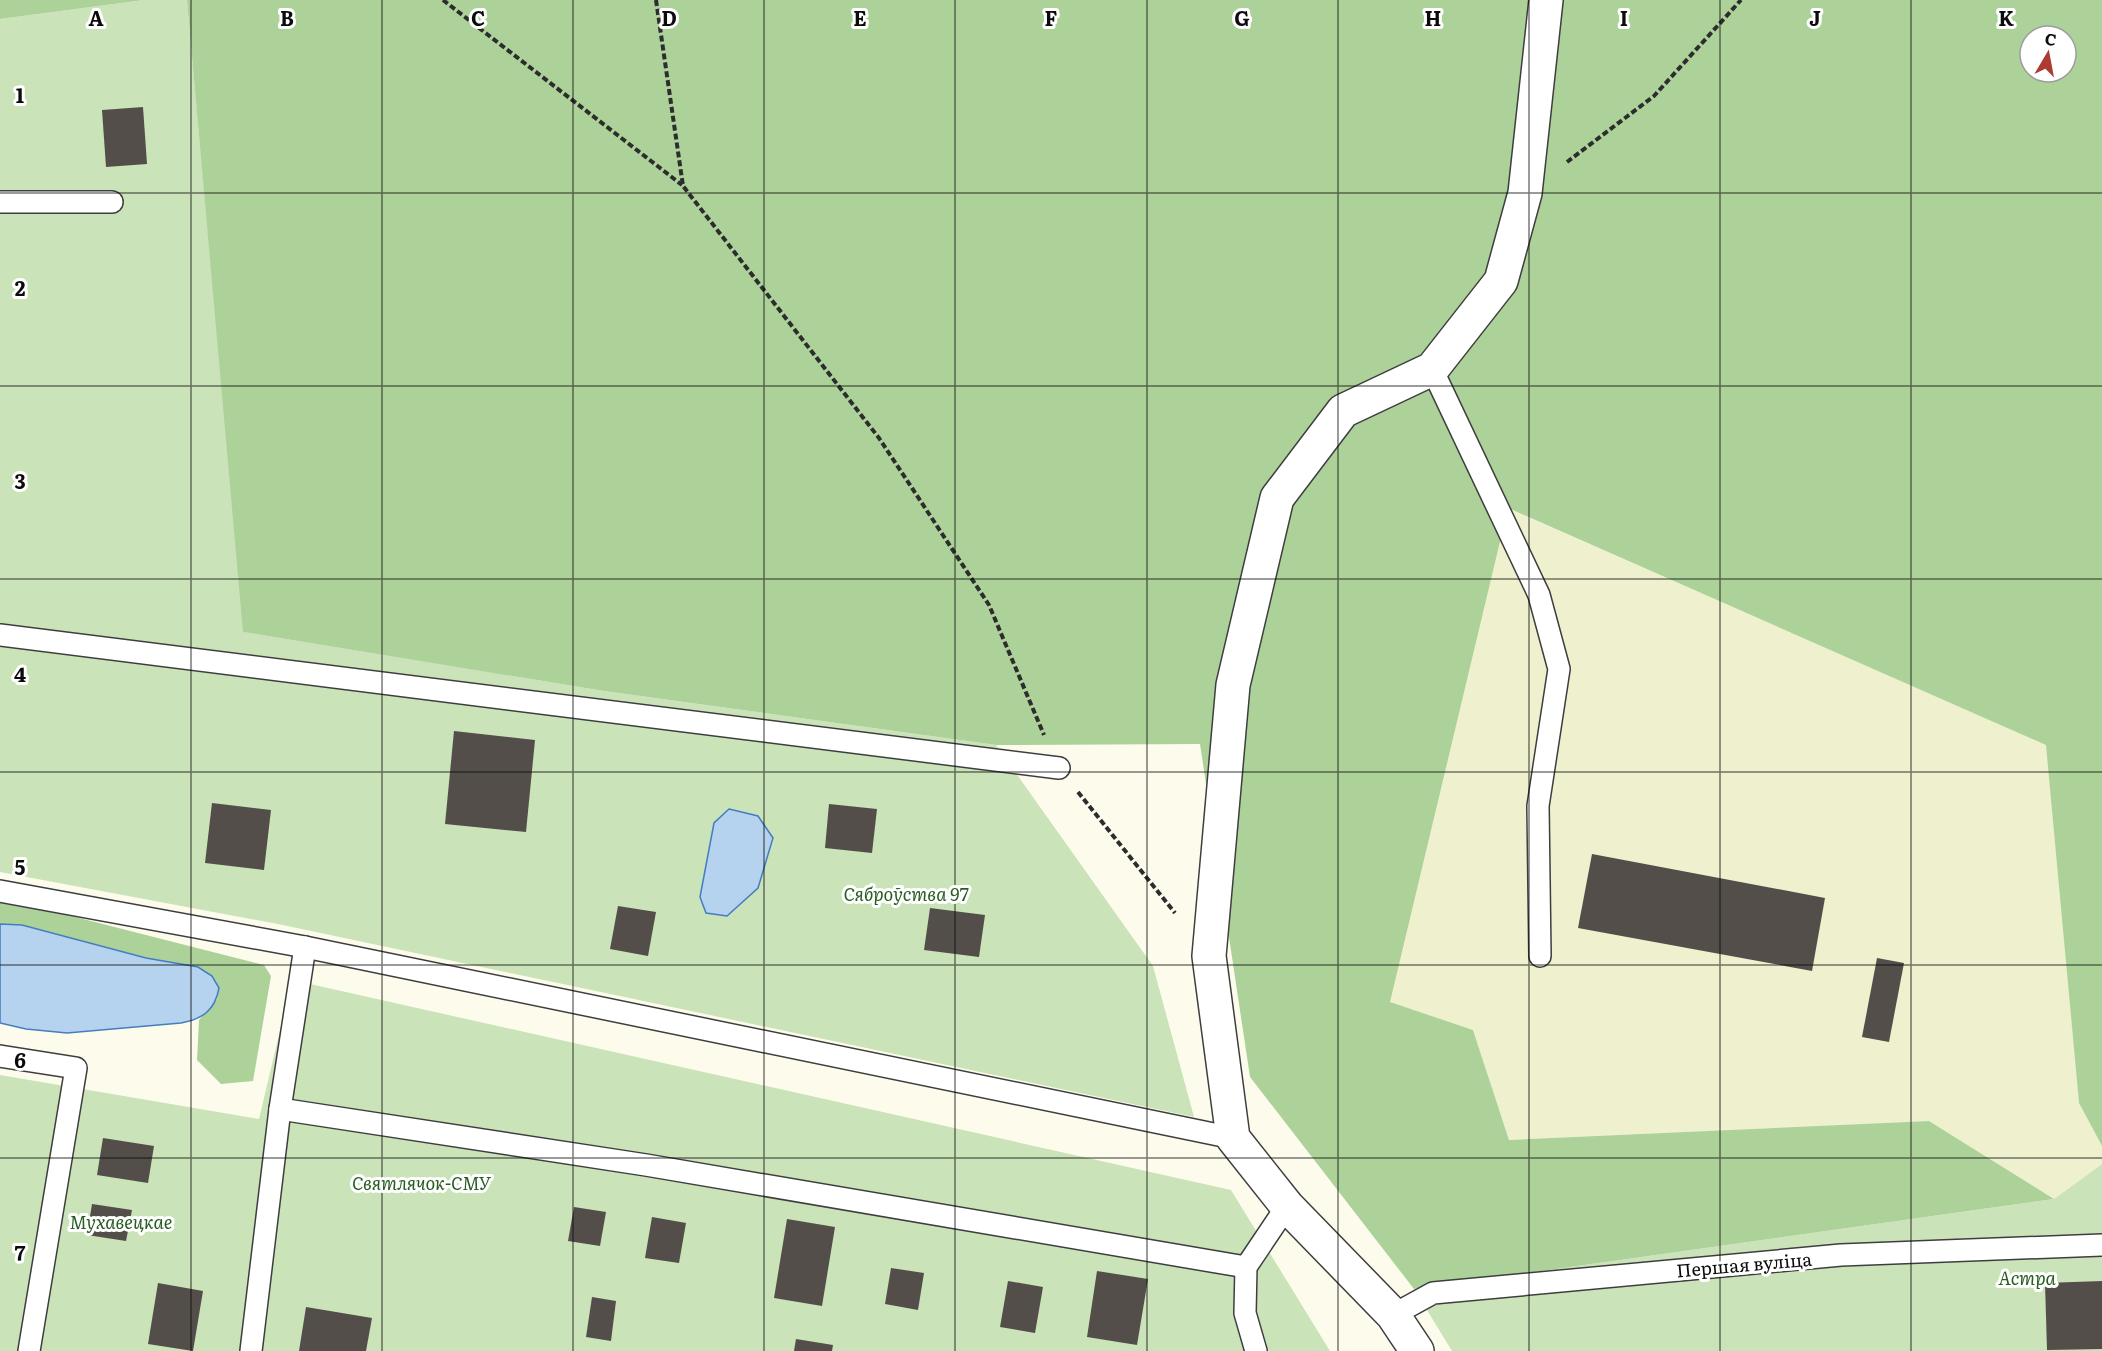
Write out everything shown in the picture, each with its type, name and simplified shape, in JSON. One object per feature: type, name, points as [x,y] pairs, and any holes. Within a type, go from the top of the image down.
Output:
[{"type":"street","points":[[1417,1351],[1393,1315],[1287,1206],[1233,1138],[1209,956],[1233,685],[1277,498],[1343,411],[1432,369],[1501,281],[1526,193],[1546,0]]},
{"type":"lane","points":[[0,202],[112,202]]},
{"type":"lane","points":[[1432,369],[1539,596],[1559,669],[1538,807],[1540,956]]},
{"type":"lane","points":[[0,635],[1059,768]]},
{"type":"lane","points":[[0,891],[305,947],[1233,1138]]},
{"type":"lane","points":[[251,1351],[280,1109],[305,947]]},
{"type":"lane","points":[[0,1056],[76,1068],[29,1351]]},
{"type":"lane","points":[[280,1109],[646,1165],[1246,1267]]},
{"type":"lane","points":[[1256,1351],[1245,1313],[1246,1267],[1287,1206]]},
{"type":"lane","name":"Першая вуліца","points":[[1393,1315],[1433,1293],[1841,1255],[2102,1245]]},
{"type":"path","points":[[443,0],[683,186],[879,438],[989,605],[1059,768],[1209,956]]},
{"type":"path","points":[[656,0],[683,186]]},
{"type":"path","points":[[1526,193],[1654,96],[1741,0]]},
{"type":"green space","points":[[0,0],[144,0],[0,19]]},
{"type":"green space","name":"Сяброўства 97","points":[[144,0],[187,0],[244,632],[604,691],[996,745],[1153,966],[1194,1117],[278,924],[0,872],[0,19]]},
{"type":"green space","points":[[187,0],[2102,0],[2102,1146],[2079,1103],[2046,745],[1508,508],[1390,1002],[1473,1030],[1509,1140],[1929,1121],[2054,1199],[1414,1289],[1250,1077],[1200,744],[996,745],[604,691],[243,632]]},
{"type":"green space","points":[[1507,508],[2047,745],[2079,1103],[2102,1146],[2102,1164],[2054,1199],[1929,1121],[1509,1140],[1473,1030],[1389,1002]]},
{"type":"green space","points":[[0,901],[32,906],[264,965],[271,976],[253,1081],[221,1084],[197,1060],[199,1020],[217,999],[219,988],[212,976],[198,967],[146,958],[22,925],[0,924]]},
{"type":"green space","name":"Святлячок-СМУ","points":[[292,980],[1231,1190],[1330,1351],[0,1351],[0,1075],[259,1119]]},
{"type":"green space","name":"Астра","points":[[2102,1164],[2102,1351],[1452,1351],[1414,1289],[2054,1199]]},
{"type":"water","points":[[729,809],[758,816],[773,838],[758,888],[727,916],[706,913],[700,897],[714,823]]},
{"type":"water","points":[[0,924],[22,925],[146,958],[198,967],[212,976],[219,988],[217,996],[211,1008],[202,1016],[181,1023],[67,1033],[26,1029],[0,1023]]},
{"type":"building","points":[[143,107],[147,164],[106,167],[102,110]]},
{"type":"building","points":[[454,731],[535,740],[526,832],[445,824]]},
{"type":"building","points":[[212,803],[271,810],[264,870],[205,863]]},
{"type":"building","points":[[829,804],[877,809],[872,853],[825,848]]},
{"type":"building","points":[[1592,854],[1825,898],[1812,971],[1578,928]]},
{"type":"building","points":[[618,906],[656,912],[648,956],[610,949]]},
{"type":"building","points":[[930,908],[985,915],[979,957],[924,950]]},
{"type":"building","points":[[1877,958],[1904,963],[1889,1042],[1862,1037]]},
{"type":"building","points":[[103,1138],[154,1146],[148,1183],[97,1175]]},
{"type":"building","points":[[92,1204],[132,1210],[126,1241],[87,1235]]},
{"type":"building","points":[[574,1207],[606,1212],[600,1246],[568,1241]]},
{"type":"building","points":[[652,1217],[686,1223],[679,1263],[645,1258]]},
{"type":"building","points":[[787,1219],[835,1227],[822,1306],[774,1298]]},
{"type":"building","points":[[891,1268],[924,1273],[918,1310],[885,1304]]},
{"type":"building","points":[[1097,1271],[1148,1279],[1137,1345],[1087,1337]]},
{"type":"building","points":[[1008,1281],[1043,1287],[1035,1333],[1000,1327]]},
{"type":"building","points":[[2102,1281],[2102,1349],[2047,1350],[2045,1283]]},
{"type":"building","points":[[158,1283],[203,1291],[193,1351],[148,1344]]},
{"type":"building","points":[[592,1297],[616,1301],[611,1341],[586,1337]]},
{"type":"building","points":[[306,1307],[372,1318],[366,1351],[299,1351]]},
{"type":"building","points":[[796,1339],[833,1345],[832,1351],[794,1351]]},
{"type":"park label","name":"Мухавецкае","points":[[121,1221]]}]
